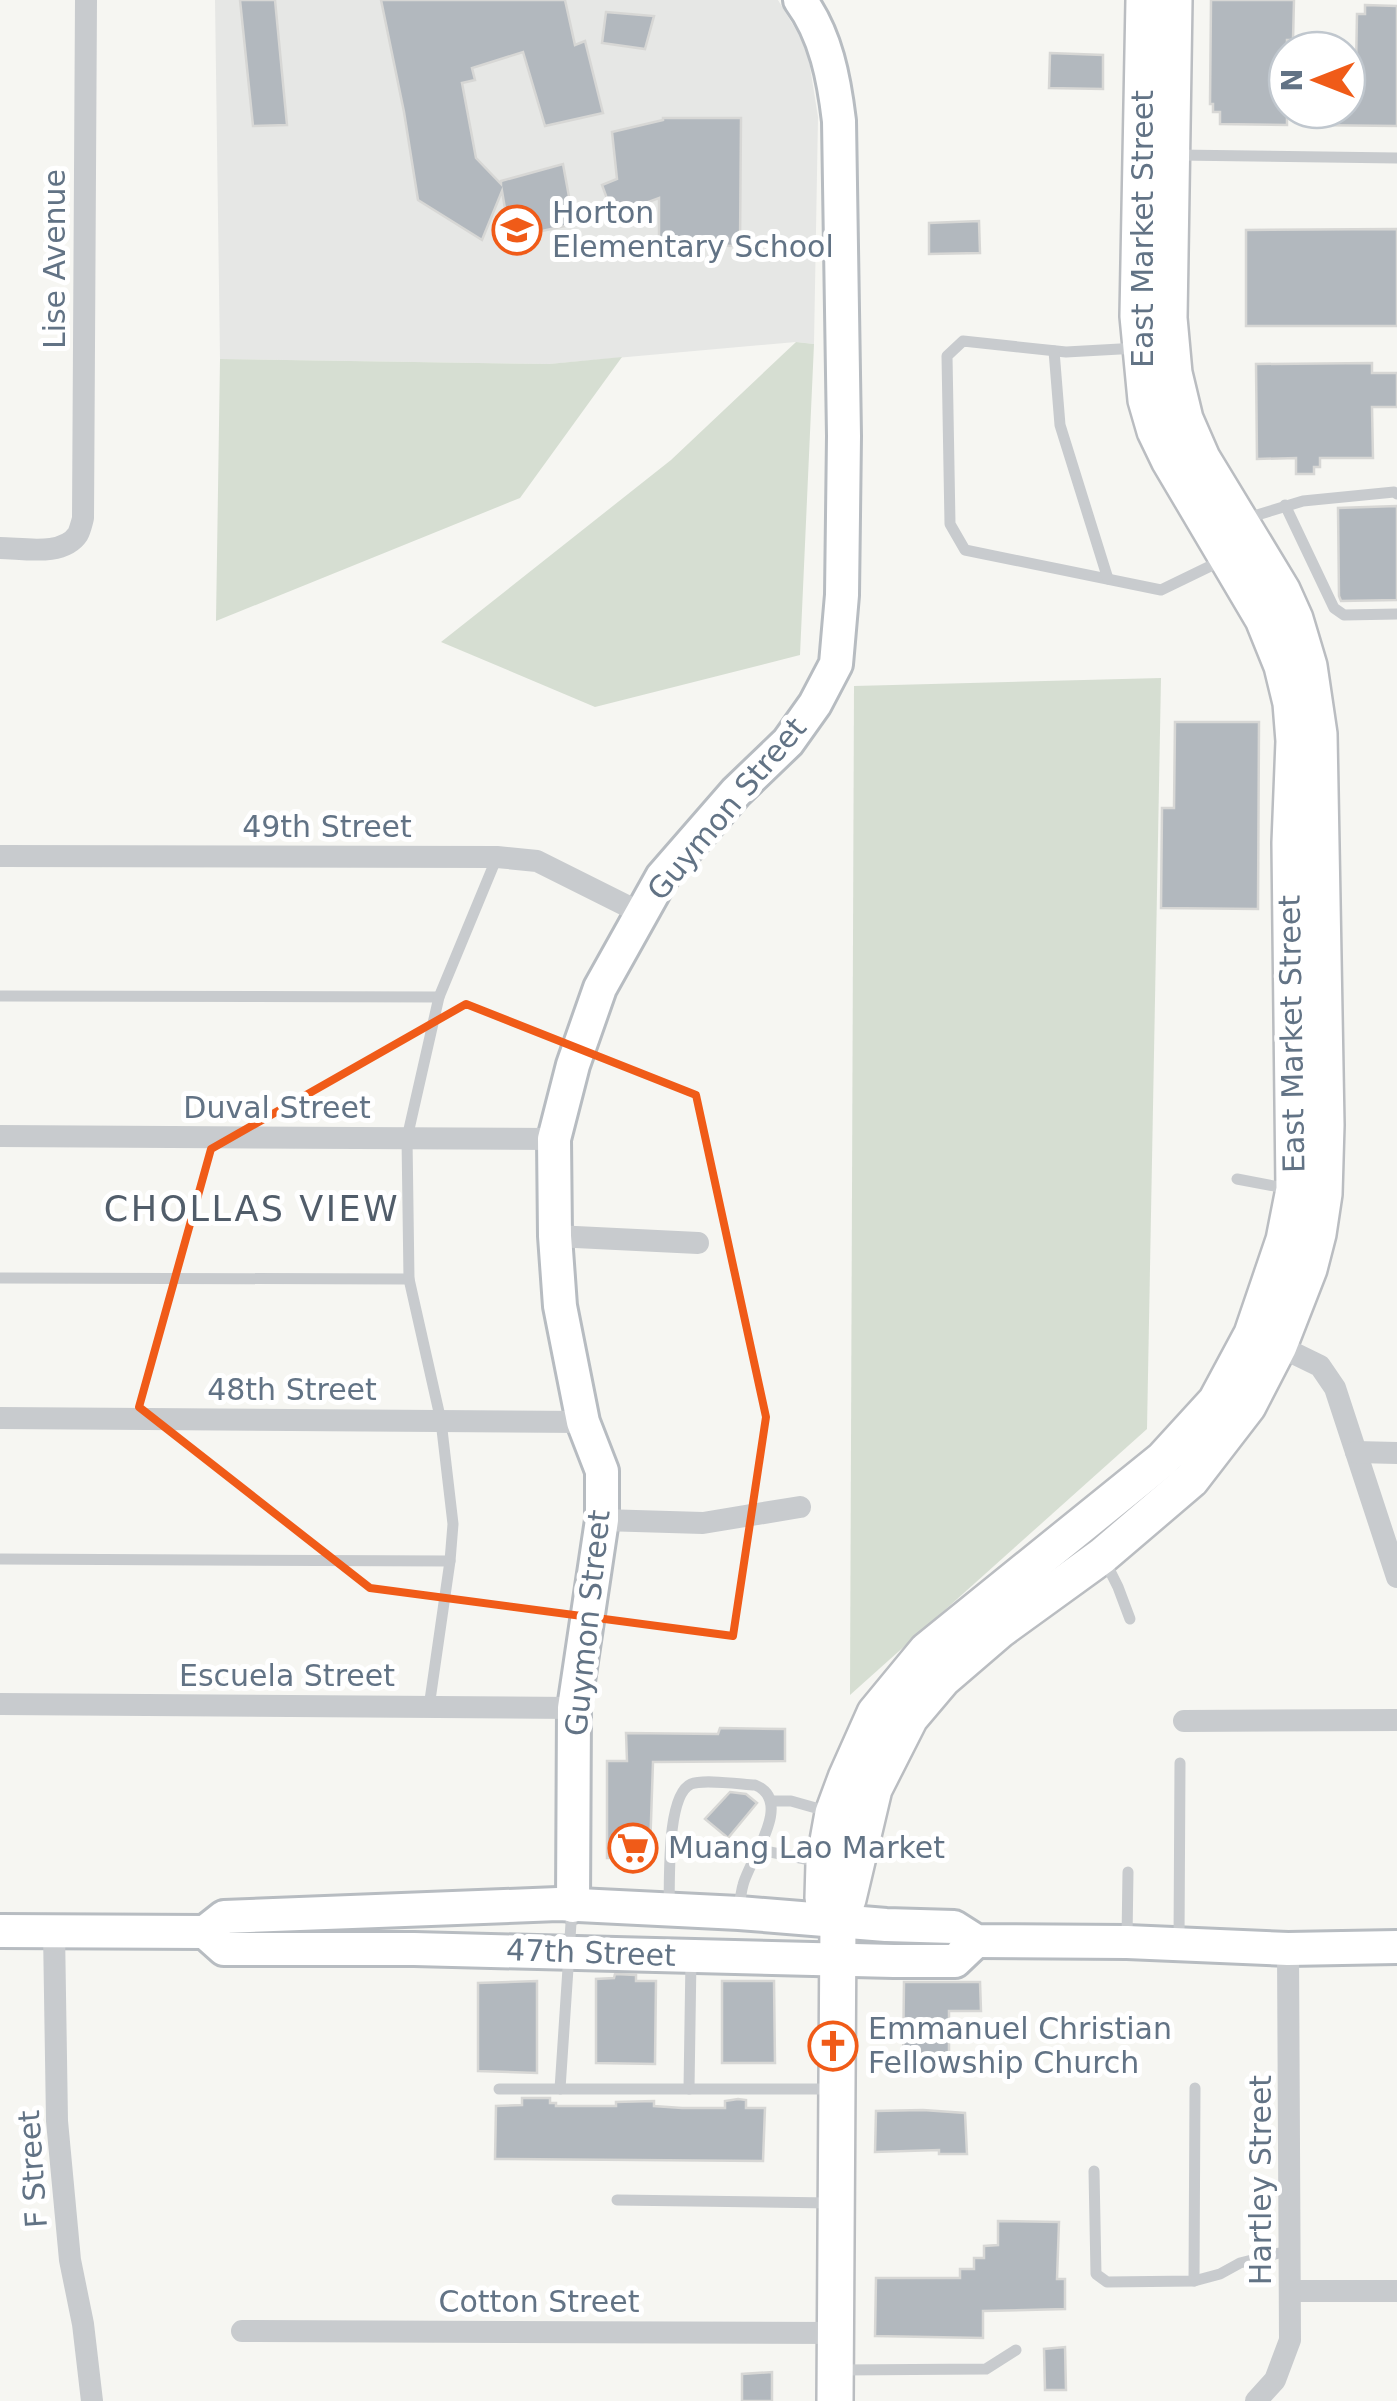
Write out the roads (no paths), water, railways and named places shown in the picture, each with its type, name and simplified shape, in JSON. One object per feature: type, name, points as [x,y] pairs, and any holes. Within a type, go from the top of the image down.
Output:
[{"type":"main road","name":"Guymon Street","points":[[572,1906],[574,1708],[602,1520],[602,1470],[583,1422],[560,1306],[554,1236],[554,1139],[572,1065],[600,988],[662,877],[736,792],[788,742],[815,704],[836,664],[842,595],[844,436],[839,121],[834,80],[821,39],[800,0]]},
{"type":"main road","name":"East Market Street","points":[[835,2385],[838,1922],[848,1900],[874,1789],[910,1718],[942,1680],[1000,1630],[1102,1556],[1191,1480],[1248,1406],[1279,1346],[1309,1270],[1324,1194],[1319,734],[1309,666],[1282,590],[1202,458],[1185,419],[1174,374],[1144,0]]},
{"type":"main road","name":"East Market Street","points":[[838,1922],[823,1898],[824,1863],[834,1813],[875,1713],[927,1650],[1163,1458],[1216,1400],[1252,1334],[1284,1240],[1294,1190],[1291,703],[1264,619],[1155,430],[1146,400],[1140,348],[1138,316],[1174,0]]},
{"type":"main road","points":[[1279,1346],[1272,1335],[1300,1238],[1294,1190]]},
{"type":"main road","name":"47th Street","points":[[0,1931],[205,1932],[224,1917],[558,1904],[954,1927],[976,1941],[1288,1949],[1397,1946]]},
{"type":"main road","name":"47th Street","points":[[205,1932],[224,1948],[838,1960],[955,1960],[976,1941]]},
{"type":"street","name":"Lise Avenue","points":[[0,548],[55,548],[68,544],[78,534],[84,518],[86,0]]},
{"type":"street","name":"49th Street","points":[[0,856],[537,860],[641,913]]},
{"type":"street","name":"Duval Street","points":[[0,1136],[554,1139]]},
{"type":"street","points":[[554,1236],[698,1243]]},
{"type":"street","points":[[1279,1346],[1320,1366],[1336,1388],[1397,1577]]},
{"type":"street","name":"48th Street","points":[[0,1418],[583,1422]]},
{"type":"street","points":[[1356,1452],[1397,1453]]},
{"type":"street","points":[[602,1520],[703,1523],[800,1507]]},
{"type":"street","name":"Escuela Street","points":[[0,1704],[574,1708]]},
{"type":"street","points":[[1184,1721],[1397,1720]]},
{"type":"street","name":"F Street","points":[[54,1931],[58,2121],[70,2260],[92,2401]]},
{"type":"street","name":"Hartley Street","points":[[1256,2401],[1275,2380],[1290,2340],[1288,1949]]},
{"type":"street","points":[[1292,2291],[1397,2291]]},
{"type":"street","name":"Cotton Street","points":[[242,2331],[836,2333]]},
{"type":"lane","points":[[1157,155],[1397,158]]},
{"type":"lane","points":[[1140,348],[1066,352],[964,341],[947,356],[950,524],[966,550],[1161,590],[1229,558]]},
{"type":"lane","points":[[1054,351],[1060,425],[1108,580]]},
{"type":"lane","points":[[1240,521],[1285,505],[1397,494]]},
{"type":"lane","points":[[1285,505],[1334,608],[1344,616],[1397,614]]},
{"type":"lane","points":[[428,1707],[453,1524],[441,1421],[409,1279],[408,1138],[439,997],[497,857]]},
{"type":"lane","points":[[0,996],[439,997]]},
{"type":"lane","points":[[1238,1178],[1294,1190]]},
{"type":"lane","points":[[0,1278],[409,1279]]},
{"type":"lane","points":[[1102,1556],[1130,1620]]},
{"type":"lane","points":[[0,1559],[450,1560]]},
{"type":"lane","points":[[1178,1945],[1180,1762]]},
{"type":"lane","points":[[668,1909],[674,1814],[682,1791],[693,1783],[754,1785],[764,1788],[771,1801],[768,1825],[743,1883],[738,1913]]},
{"type":"lane","points":[[771,1801],[791,1801],[834,1813]]},
{"type":"lane","points":[[760,1850],[824,1863]]},
{"type":"lane","points":[[1126,1942],[1128,1872]]},
{"type":"lane","points":[[560,2088],[572,1906]]},
{"type":"lane","points":[[689,2089],[691,1956]]},
{"type":"lane","points":[[499,2088],[836,2089]]},
{"type":"lane","points":[[1194,2281],[1195,2088]]},
{"type":"lane","points":[[1094,2170],[1096,2274],[1107,2282],[1194,2281],[1240,2263],[1292,2250]]},
{"type":"lane","points":[[616,2200],[836,2203]]},
{"type":"lane","points":[[835,2385],[986,2368],[1016,2350]]},
{"type":"place","name":"Horton Elementary School","points":[[517,230]]},
{"type":"place","name":"Muang Lao Market","points":[[633,1848]]},
{"type":"place","name":"Emmanuel Christian Fellowship Church","points":[[833,2046]]},
{"type":"district","name":"CHOLLAS VIEW","points":[[252,1209]]}]
